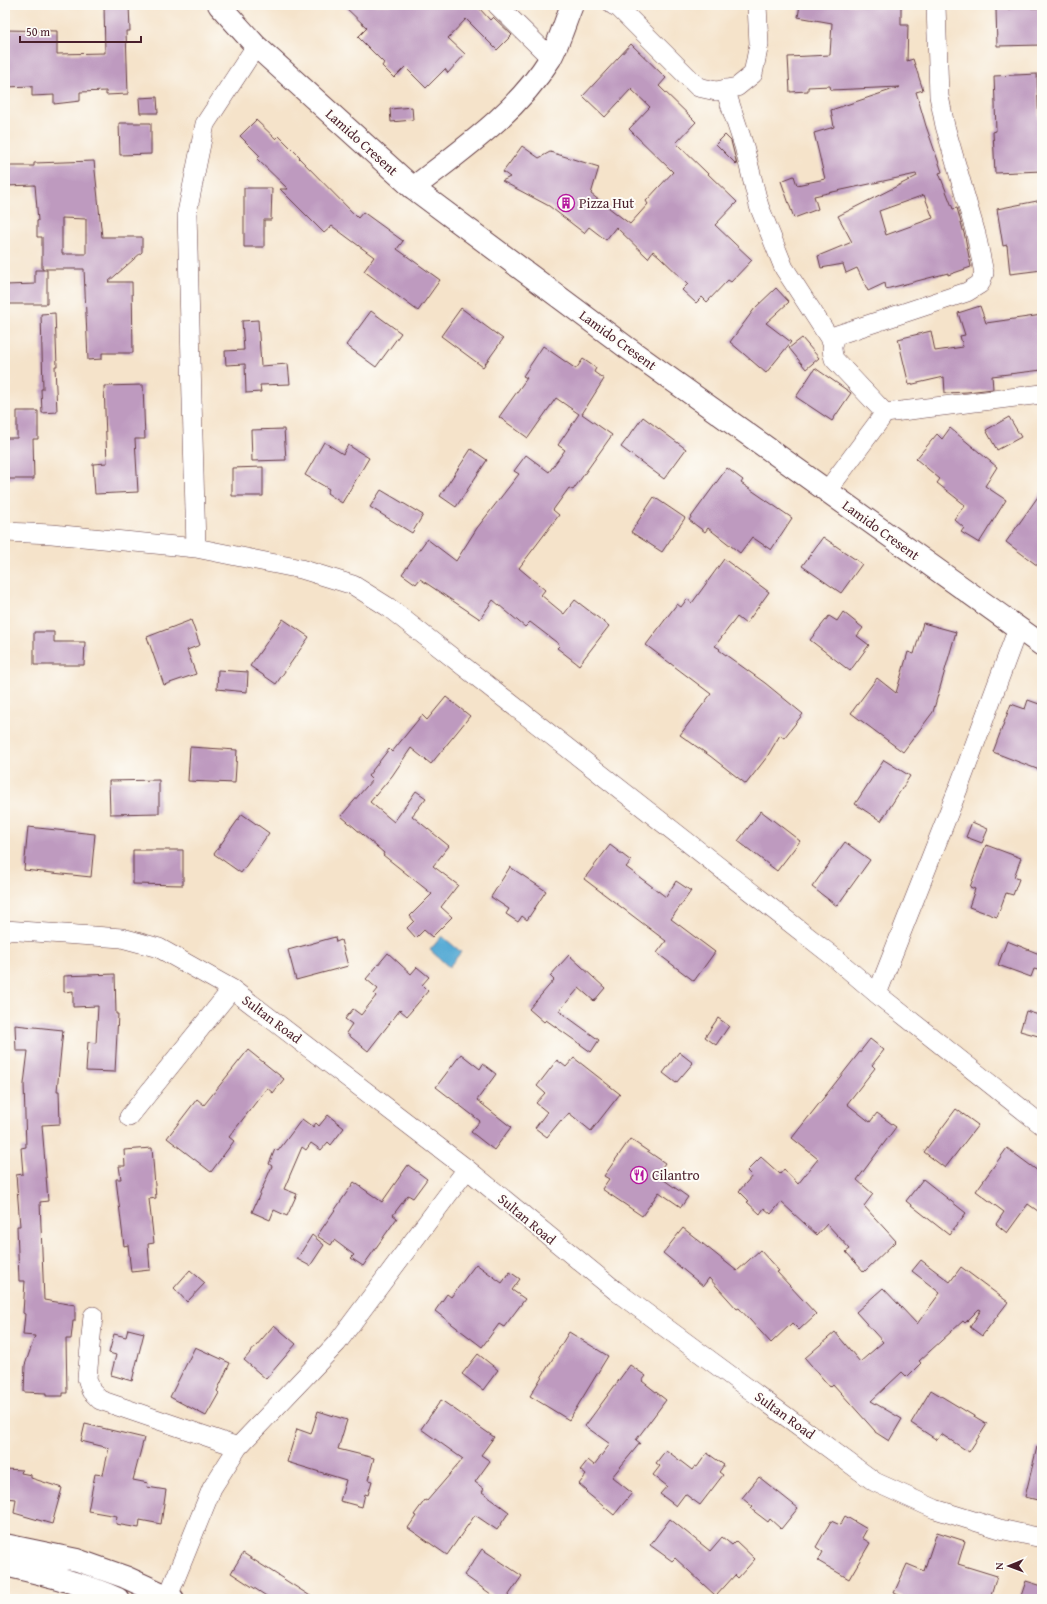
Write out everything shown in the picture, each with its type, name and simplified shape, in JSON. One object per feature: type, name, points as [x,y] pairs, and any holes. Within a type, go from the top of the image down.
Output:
[{"type":"street","name":"Lamido Cresent","points":[[219,5],[256,46],[413,188],[626,346],[1042,645]]},
{"type":"street","points":[[497,5],[551,58]]},
{"type":"street","points":[[413,188],[497,122],[526,92],[551,58],[572,5]]},
{"type":"street","points":[[613,5],[619,8],[698,87],[716,91],[737,87],[753,74],[759,44],[758,5]]},
{"type":"street","points":[[885,413],[834,359],[831,349],[832,342],[837,336],[967,292],[980,284],[984,273],[976,234],[945,126],[939,96],[936,5]]},
{"type":"street","points":[[196,548],[187,213],[205,124],[256,46]]},
{"type":"street","points":[[725,89],[744,146],[759,206],[784,268],[832,342]]},
{"type":"street","points":[[827,491],[885,413],[1042,394]]},
{"type":"street","points":[[5,532],[52,534],[196,548],[301,569],[352,585],[388,607],[829,953],[877,994],[1042,1125]]},
{"type":"street","points":[[877,994],[960,784],[1018,628]]},
{"type":"street","name":"Sultan Road","points":[[5,930],[122,938],[159,948],[232,989],[468,1169],[616,1291],[876,1482],[935,1509],[1000,1529],[1042,1538]]},
{"type":"street","points":[[129,1117],[232,989]]},
{"type":"street","points":[[5,1545],[77,1560],[125,1577],[169,1598],[212,1488],[238,1447],[337,1343],[468,1169]]},
{"type":"street","points":[[93,1316],[87,1378],[91,1391],[100,1400],[238,1447]]},
{"type":"street","points":[[5,1565],[50,1576],[103,1592],[118,1599]]},
{"type":"water","points":[[442,936],[461,952],[449,967],[430,950]]},
{"type":"building","points":[[104,5],[129,5],[130,31],[126,31],[128,94],[106,95],[106,91],[80,92],[80,101],[54,104],[54,95],[32,96],[32,86],[6,87],[5,30],[57,31],[57,54],[105,53]]},
{"type":"building","points":[[343,5],[481,5],[479,8],[490,20],[493,17],[512,35],[497,50],[466,19],[448,38],[465,54],[448,73],[445,69],[426,88],[405,67],[394,78],[382,66],[384,63],[358,37],[367,28]]},
{"type":"building","points":[[800,5],[901,5],[901,25],[908,25],[907,61],[913,59],[923,90],[916,92],[942,172],[939,173],[953,209],[957,208],[971,267],[948,275],[948,273],[886,289],[885,283],[868,291],[857,268],[846,273],[843,264],[821,268],[818,256],[852,242],[838,216],[917,176],[916,174],[814,196],[818,209],[794,218],[781,181],[794,176],[797,185],[825,179],[814,133],[834,127],[831,110],[900,87],[831,90],[830,86],[808,87],[808,91],[790,92],[788,57],[830,55],[832,23],[798,17]],"holes":[[[924,195],[933,218],[886,235],[879,211]]]},
{"type":"building","points":[[1010,5],[1031,5],[1031,8],[1042,8],[1042,45],[997,46],[996,9],[1010,9]]},
{"type":"building","points":[[631,44],[666,78],[659,86],[696,122],[676,143],[737,202],[715,225],[752,260],[731,282],[728,280],[707,302],[702,297],[696,303],[682,290],[688,284],[659,256],[653,251],[648,258],[616,227],[606,240],[589,227],[584,233],[549,206],[502,181],[510,177],[503,172],[522,146],[539,158],[550,152],[599,167],[591,194],[630,224],[648,204],[646,201],[673,172],[629,129],[650,107],[631,89],[605,117],[583,96]]},
{"type":"building","points":[[1037,74],[1039,129],[1042,129],[1042,171],[995,173],[993,132],[996,131],[994,76]]},
{"type":"building","points":[[157,97],[158,113],[140,113],[139,98]]},
{"type":"building","points":[[412,107],[413,120],[391,122],[390,109]]},
{"type":"building","points":[[256,120],[276,139],[279,136],[358,218],[363,212],[403,241],[397,249],[440,280],[418,311],[364,271],[374,257],[332,226],[324,233],[280,189],[288,189],[257,159],[260,156],[240,136]]},
{"type":"building","points":[[119,123],[151,123],[151,154],[120,155]]},
{"type":"building","points":[[725,135],[731,141],[737,165],[716,144]]},
{"type":"building","points":[[94,161],[102,237],[142,237],[142,252],[108,282],[132,282],[133,353],[102,353],[102,359],[88,360],[84,269],[42,269],[42,237],[37,237],[38,221],[35,185],[5,186],[5,166],[34,166],[34,163]],"holes":[[[62,218],[86,219],[86,254],[62,254]]]},
{"type":"building","points":[[244,188],[272,188],[271,220],[264,220],[264,247],[244,247]]},
{"type":"building","points":[[1042,200],[1042,270],[1010,274],[1007,245],[1003,246],[997,209]]},
{"type":"building","points":[[35,270],[47,270],[47,304],[6,304],[6,285],[35,284]]},
{"type":"building","points":[[776,288],[789,302],[766,323],[791,342],[766,373],[730,342],[755,308]]},
{"type":"building","points":[[980,306],[986,323],[1042,315],[1042,370],[992,376],[993,389],[967,392],[945,393],[944,377],[909,385],[898,339],[931,331],[935,351],[963,347],[960,336],[965,335],[958,313]]},
{"type":"building","points":[[461,308],[503,339],[483,367],[441,336]]},
{"type":"building","points":[[371,311],[401,333],[376,367],[346,345]]},
{"type":"building","points":[[55,313],[57,412],[42,413],[41,389],[43,389],[41,314]]},
{"type":"building","points":[[258,320],[261,366],[288,364],[290,384],[260,385],[261,392],[246,393],[245,364],[226,365],[225,351],[244,350],[242,321]]},
{"type":"building","points":[[802,338],[819,358],[806,369],[789,348]]},
{"type":"building","points":[[543,346],[576,369],[583,359],[596,368],[594,372],[604,379],[582,414],[612,435],[573,490],[569,488],[553,510],[559,515],[519,568],[545,590],[541,595],[564,614],[575,600],[609,626],[579,665],[557,648],[560,645],[530,622],[525,627],[493,600],[480,619],[420,579],[416,584],[402,574],[427,539],[456,561],[477,528],[519,474],[514,471],[526,455],[549,472],[565,450],[558,445],[579,414],[556,398],[528,438],[499,417],[527,378],[523,376]]},
{"type":"building","points":[[815,368],[851,393],[832,421],[796,397]]},
{"type":"building","points":[[143,385],[145,439],[135,439],[138,492],[95,494],[93,464],[107,463],[104,386]]},
{"type":"building","points":[[17,411],[38,411],[38,439],[33,439],[34,479],[5,479],[5,438],[17,438]]},
{"type":"building","points":[[643,417],[686,449],[664,479],[621,447]]},
{"type":"building","points":[[1009,417],[1021,437],[997,450],[986,430]]},
{"type":"building","points":[[950,428],[997,467],[985,486],[1006,500],[979,543],[961,532],[964,528],[954,519],[965,505],[937,483],[940,479],[916,459],[937,434],[942,439]]},
{"type":"building","points":[[284,429],[286,460],[252,461],[251,430]]},
{"type":"building","points":[[324,442],[343,454],[348,445],[369,458],[342,503],[327,493],[329,489],[305,475]]},
{"type":"building","points":[[471,449],[487,460],[456,507],[440,496]]},
{"type":"building","points":[[263,467],[263,496],[232,496],[232,468]]},
{"type":"building","points":[[727,468],[743,480],[741,483],[792,518],[771,550],[752,537],[740,553],[708,528],[705,532],[689,520]]},
{"type":"building","points":[[381,490],[423,515],[412,533],[370,507]]},
{"type":"building","points":[[1042,491],[1042,569],[1006,542]]},
{"type":"building","points":[[654,497],[685,518],[662,552],[631,532]]},
{"type":"building","points":[[823,537],[862,564],[841,593],[802,566]]},
{"type":"building","points":[[724,559],[769,592],[746,624],[737,617],[715,646],[765,683],[803,714],[784,738],[780,735],[767,757],[746,784],[680,735],[711,694],[646,645],[677,604],[681,607],[687,599],[692,603]]},
{"type":"building","points":[[843,612],[863,628],[857,636],[869,645],[850,671],[810,640],[829,616],[837,621]]},
{"type":"building","points":[[283,619],[309,637],[276,684],[250,666]]},
{"type":"building","points":[[191,620],[200,645],[187,650],[196,674],[164,685],[147,637]]},
{"type":"building","points":[[923,623],[956,632],[933,712],[903,752],[851,713],[877,678],[896,693],[908,652],[914,654]]},
{"type":"building","points":[[34,632],[54,632],[54,642],[85,642],[84,665],[34,665]]},
{"type":"building","points":[[218,670],[248,672],[247,692],[217,689]]},
{"type":"building","points":[[446,697],[470,716],[431,764],[411,748],[392,776],[370,802],[394,822],[416,791],[426,798],[412,816],[449,846],[433,866],[458,885],[441,907],[452,917],[432,937],[424,930],[416,938],[407,928],[414,921],[410,916],[432,894],[383,855],[384,853],[341,816],[372,780],[368,776],[389,749],[392,752],[422,715],[427,720]]},
{"type":"building","points":[[1028,700],[1042,705],[1042,771],[993,752],[1011,704],[1025,709]]},
{"type":"building","points":[[190,747],[237,750],[235,783],[188,781]]},
{"type":"building","points":[[884,760],[910,776],[881,821],[855,804]]},
{"type":"building","points":[[159,780],[159,813],[110,814],[109,781]]},
{"type":"building","points":[[761,811],[800,841],[777,871],[738,841]]},
{"type":"building","points":[[242,814],[269,833],[241,873],[214,854]]},
{"type":"building","points":[[972,822],[988,829],[982,843],[966,837]]},
{"type":"building","points":[[28,827],[95,834],[91,877],[24,870]]},
{"type":"building","points":[[845,842],[870,860],[837,906],[812,887]]},
{"type":"building","points":[[610,845],[631,861],[626,867],[666,897],[676,881],[691,891],[671,919],[715,952],[694,981],[657,953],[666,941],[584,879]]},
{"type":"building","points":[[986,845],[1021,858],[1014,877],[1019,879],[1013,895],[1006,893],[997,917],[969,907],[975,889],[970,887]]},
{"type":"building","points":[[133,850],[183,850],[183,885],[133,884]]},
{"type":"building","points":[[510,867],[546,891],[527,920],[522,916],[518,922],[506,914],[509,909],[491,897]]},
{"type":"building","points":[[335,937],[336,942],[341,940],[348,966],[296,980],[288,950]]},
{"type":"building","points":[[1007,941],[1042,955],[1042,971],[1034,969],[1031,977],[998,965]]},
{"type":"building","points":[[388,953],[411,974],[417,967],[429,977],[422,985],[428,991],[407,1016],[400,1010],[368,1051],[346,1033],[352,1024],[345,1019],[353,1009],[361,1015],[376,996],[374,994],[378,989],[366,979]]},
{"type":"building","points":[[569,955],[605,988],[594,1001],[579,988],[559,1011],[599,1040],[591,1052],[546,1020],[544,1022],[529,1009],[554,980],[550,976]]},
{"type":"building","points":[[115,974],[116,1014],[118,1014],[115,1072],[86,1071],[88,1042],[96,1043],[98,1006],[73,1007],[73,991],[64,992],[64,976]]},
{"type":"building","points":[[1026,1011],[1042,1016],[1042,1037],[1020,1031]]},
{"type":"building","points":[[718,1018],[729,1026],[716,1045],[705,1037]]},
{"type":"building","points":[[15,1025],[63,1030],[57,1091],[59,1091],[60,1124],[42,1125],[48,1201],[40,1202],[44,1300],[75,1305],[75,1321],[73,1321],[71,1339],[66,1339],[67,1393],[63,1393],[63,1396],[46,1396],[46,1393],[24,1392],[25,1365],[35,1336],[23,1335],[25,1314],[23,1313],[25,1281],[19,1281],[17,1226],[20,1226],[16,1175],[23,1174],[21,1148],[26,1147],[24,1084],[28,1051],[16,1051]]},
{"type":"building","points":[[870,1039],[884,1050],[872,1065],[875,1068],[847,1104],[870,1122],[877,1113],[896,1127],[857,1180],[873,1194],[864,1206],[896,1241],[864,1272],[846,1252],[850,1249],[827,1224],[817,1235],[781,1202],[771,1214],[764,1208],[760,1214],[747,1202],[749,1201],[739,1191],[752,1176],[747,1171],[761,1157],[780,1174],[784,1169],[798,1184],[818,1159],[792,1138]]},
{"type":"building","points":[[248,1050],[284,1079],[273,1093],[267,1088],[229,1137],[234,1141],[211,1172],[167,1138],[197,1099],[204,1105]]},
{"type":"building","points":[[679,1052],[693,1063],[676,1083],[663,1073]]},
{"type":"building","points":[[461,1054],[480,1069],[483,1064],[496,1074],[477,1100],[511,1127],[494,1150],[471,1132],[480,1121],[436,1087]]},
{"type":"building","points":[[574,1058],[620,1094],[591,1131],[569,1113],[547,1137],[535,1128],[547,1112],[536,1103],[545,1093],[537,1086],[557,1060],[566,1067]]},
{"type":"building","points":[[956,1109],[978,1125],[945,1168],[924,1152]]},
{"type":"building","points":[[328,1115],[344,1128],[331,1145],[328,1142],[321,1150],[311,1143],[306,1150],[302,1147],[284,1189],[297,1194],[287,1216],[274,1210],[270,1220],[252,1212],[272,1166],[269,1164],[275,1149],[278,1151],[302,1119],[313,1127],[316,1123],[319,1126]]},
{"type":"building","points":[[630,1139],[665,1163],[657,1175],[688,1197],[681,1207],[659,1192],[642,1216],[602,1189],[609,1179],[604,1176]]},
{"type":"building","points":[[152,1148],[156,1198],[149,1199],[154,1243],[148,1244],[150,1270],[131,1272],[128,1245],[124,1246],[116,1179],[121,1179],[119,1166],[125,1166],[124,1150]]},
{"type":"building","points":[[1007,1148],[1042,1174],[1042,1214],[1028,1204],[1007,1233],[996,1224],[1004,1212],[976,1191]]},
{"type":"building","points":[[408,1165],[427,1179],[413,1198],[408,1195],[393,1215],[397,1218],[363,1266],[351,1258],[354,1255],[334,1240],[331,1245],[317,1236],[354,1182],[382,1202]]},
{"type":"building","points":[[923,1179],[966,1213],[949,1235],[906,1201]]},
{"type":"building","points":[[683,1228],[737,1271],[760,1250],[779,1271],[777,1272],[816,1314],[799,1330],[792,1323],[771,1343],[709,1278],[703,1286],[663,1253]]},
{"type":"building","points":[[312,1235],[324,1245],[310,1266],[297,1259]]},
{"type":"building","points":[[921,1260],[950,1282],[961,1267],[1008,1302],[982,1336],[970,1327],[981,1310],[979,1309],[965,1323],[963,1321],[919,1361],[921,1363],[907,1377],[902,1372],[871,1401],[902,1419],[889,1441],[875,1432],[833,1384],[830,1387],[805,1358],[835,1332],[860,1362],[883,1342],[856,1312],[883,1288],[917,1324],[940,1293],[912,1271]]},
{"type":"building","points":[[476,1264],[502,1283],[510,1272],[520,1279],[512,1290],[525,1299],[504,1327],[499,1324],[482,1347],[435,1311],[447,1294],[451,1297]]},
{"type":"building","points":[[190,1270],[205,1283],[187,1302],[174,1288]]},
{"type":"building","points":[[274,1325],[296,1344],[266,1379],[244,1360]]},
{"type":"building","points":[[128,1329],[144,1333],[132,1381],[111,1375],[116,1355],[109,1353],[114,1334],[126,1337]]},
{"type":"building","points":[[569,1332],[608,1356],[569,1420],[530,1396]]},
{"type":"building","points":[[195,1347],[230,1363],[217,1391],[219,1393],[206,1416],[170,1397]]},
{"type":"building","points":[[478,1354],[498,1370],[483,1390],[462,1374]]},
{"type":"building","points":[[630,1365],[646,1376],[642,1381],[666,1400],[636,1440],[640,1443],[612,1477],[632,1493],[614,1515],[586,1492],[587,1491],[579,1484],[586,1475],[580,1470],[588,1460],[594,1465],[610,1444],[585,1426]]},
{"type":"building","points":[[931,1390],[987,1424],[969,1452],[941,1434],[937,1440],[911,1423]]},
{"type":"building","points":[[441,1400],[494,1437],[481,1455],[490,1461],[475,1482],[484,1489],[482,1492],[509,1512],[497,1530],[475,1515],[447,1555],[408,1528],[416,1516],[414,1515],[425,1500],[427,1501],[463,1459],[421,1429]]},
{"type":"building","points":[[318,1411],[347,1420],[338,1449],[374,1458],[368,1480],[372,1481],[368,1495],[365,1494],[362,1507],[340,1501],[346,1480],[287,1462],[297,1429],[311,1434]]},
{"type":"building","points":[[85,1424],[144,1438],[133,1480],[148,1483],[147,1487],[166,1490],[161,1524],[140,1520],[139,1528],[116,1524],[117,1516],[88,1511],[95,1474],[103,1475],[109,1448],[81,1441]]},
{"type":"building","points":[[1037,1447],[1042,1448],[1042,1501],[1025,1497]]},
{"type":"building","points":[[666,1450],[692,1470],[695,1466],[697,1467],[707,1453],[724,1465],[719,1472],[723,1475],[700,1505],[685,1494],[676,1506],[660,1494],[667,1486],[653,1475],[660,1466],[656,1463]]},
{"type":"building","points":[[5,1469],[22,1470],[21,1473],[31,1475],[31,1478],[62,1488],[52,1524],[14,1513],[16,1499],[5,1498]]},
{"type":"building","points":[[759,1477],[798,1508],[781,1529],[770,1519],[768,1522],[751,1509],[753,1507],[742,1498]]},
{"type":"building","points":[[845,1516],[867,1529],[862,1538],[870,1543],[849,1579],[818,1561],[823,1552],[816,1547],[831,1521],[840,1525]]},
{"type":"building","points":[[670,1519],[710,1551],[722,1537],[732,1545],[736,1541],[755,1559],[738,1578],[735,1575],[716,1596],[675,1558],[672,1561],[650,1545]]},
{"type":"building","points":[[937,1532],[965,1541],[958,1564],[997,1576],[990,1599],[908,1599],[894,1593],[907,1564],[924,1571]]},
{"type":"building","points":[[482,1549],[522,1576],[506,1599],[498,1599],[464,1575]]},
{"type":"building","points":[[243,1553],[315,1599],[271,1599],[231,1573]]},
{"type":"building","points":[[1026,1581],[1042,1586],[1042,1599],[1020,1599]]},
{"type":"place","name":"Pizza Hut","points":[[566,203]]},
{"type":"place","name":"Cilantro","points":[[639,1175]]}]
